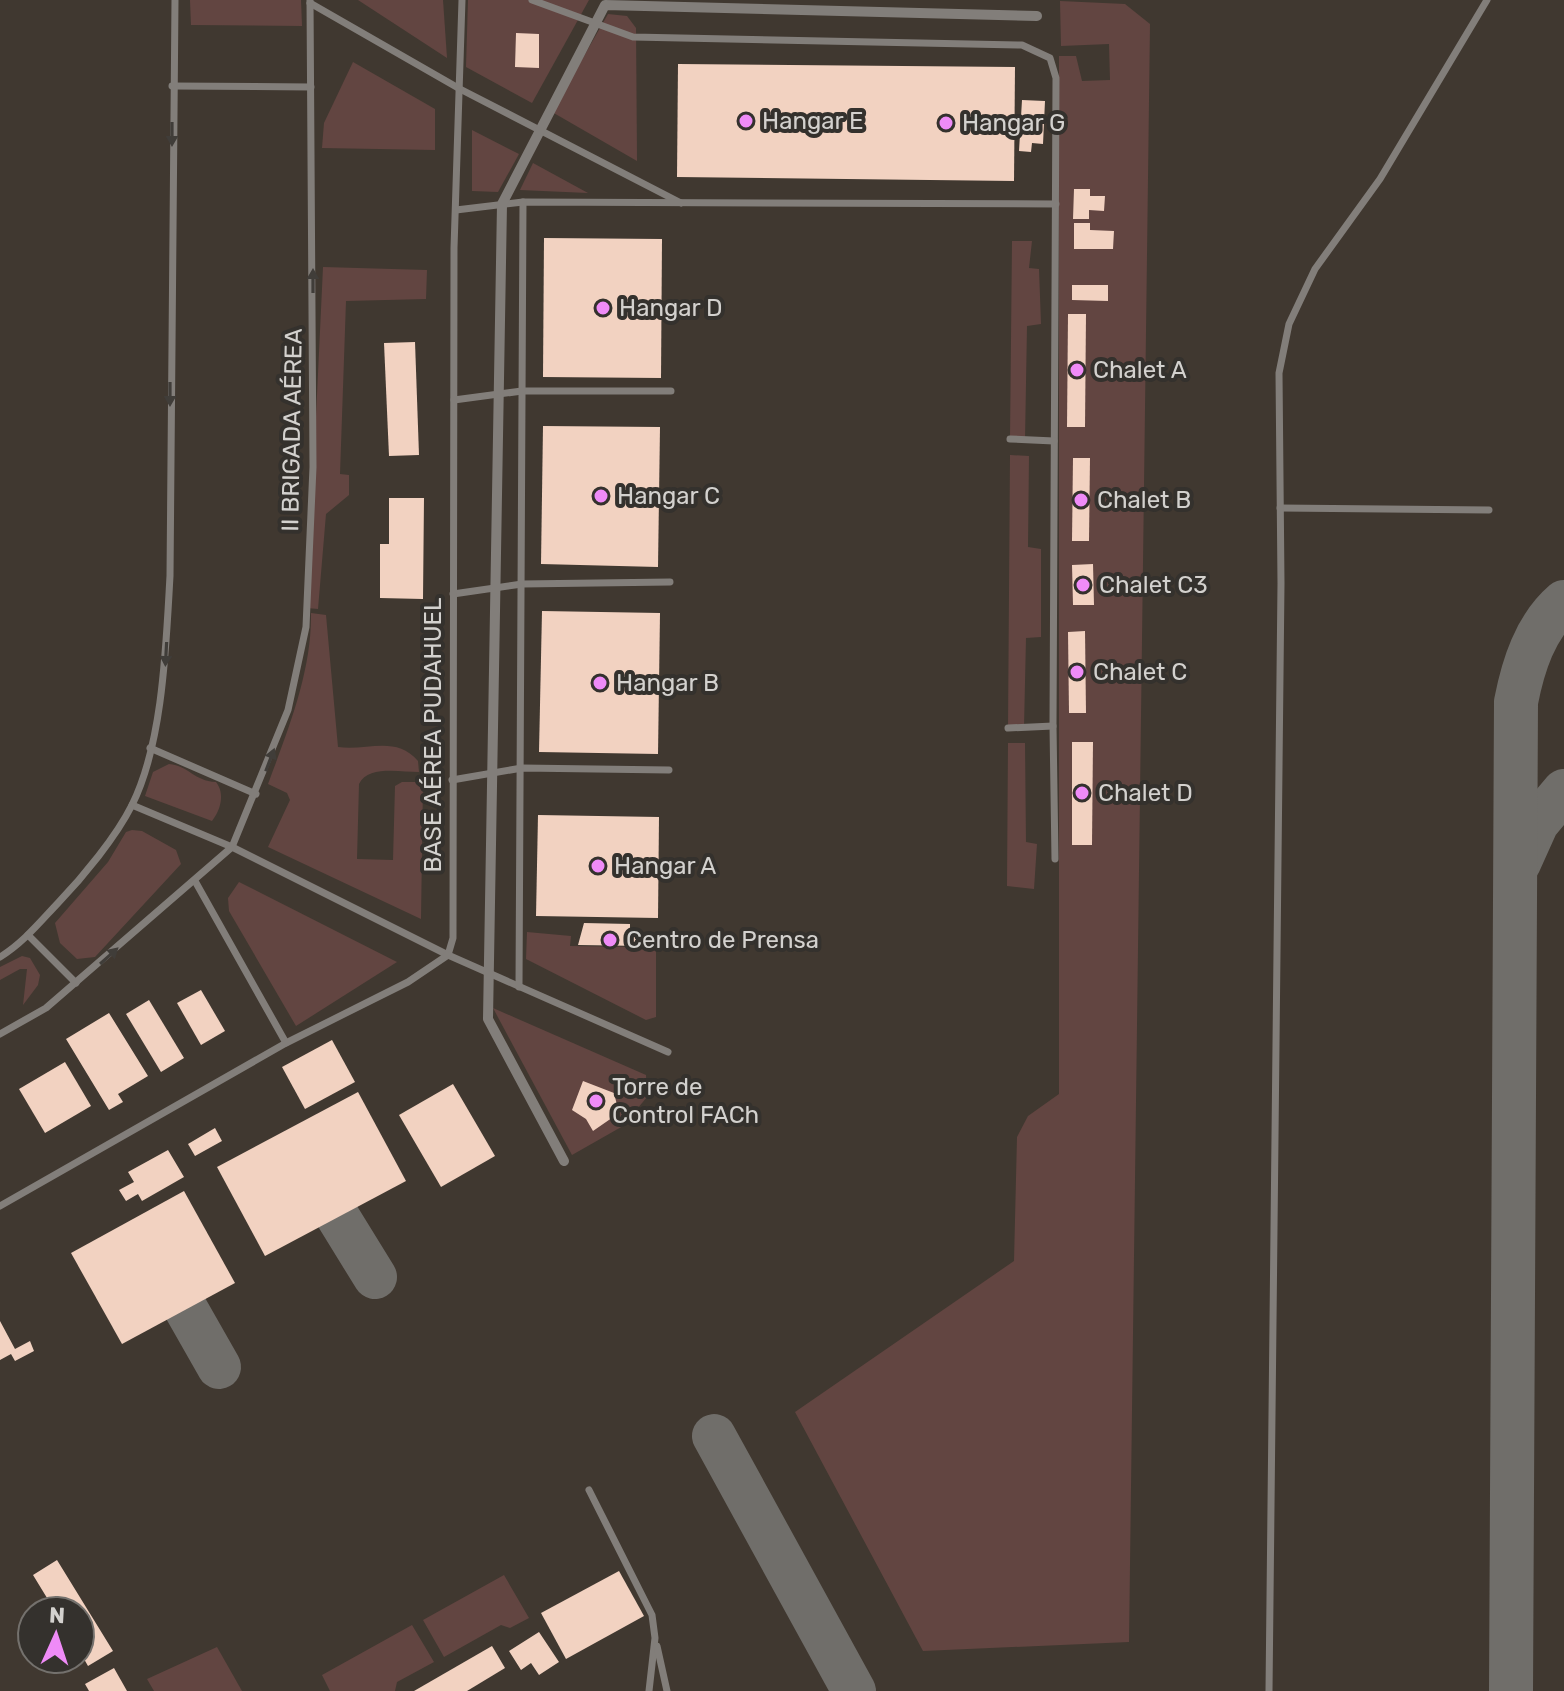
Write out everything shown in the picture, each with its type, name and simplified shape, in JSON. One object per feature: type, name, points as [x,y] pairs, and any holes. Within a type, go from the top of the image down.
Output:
[{"type":"street","points":[[564,1161],[488,1019],[502,204],[605,5],[1037,16]]},
{"type":"lane","points":[[0,957],[28,935],[76,884],[132,805],[150,748],[165,671],[170,576],[175,0]]},
{"type":"lane","name":"BASE AÉREA PUDAHUEL","points":[[448,955],[453,938],[454,400],[462,0]]},
{"type":"lane","points":[[532,0],[633,37],[1022,45],[1050,58],[1056,78],[1055,859]]},
{"type":"lane","points":[[1269,1691],[1279,373],[1289,324],[1315,269],[1380,179],[1487,0]]},
{"type":"lane","points":[[310,2],[460,89],[686,205]]},
{"type":"lane","name":"II BRIGADA AÉREA","points":[[0,1034],[46,1008],[232,847],[288,710],[306,627],[313,467],[310,2]]},
{"type":"lane","points":[[172,86],[311,87]]},
{"type":"lane","points":[[456,210],[523,202],[1056,204]]},
{"type":"lane","points":[[519,987],[523,202]]},
{"type":"lane","points":[[454,400],[522,391],[671,391]]},
{"type":"lane","points":[[1010,439],[1054,441]]},
{"type":"lane","points":[[1280,508],[1489,510]]},
{"type":"lane","points":[[453,594],[522,584],[670,582]]},
{"type":"lane","points":[[1008,728],[1053,726]]},
{"type":"lane","points":[[150,748],[256,794]]},
{"type":"lane","points":[[452,780],[522,768],[669,770]]},
{"type":"lane","points":[[132,805],[232,847],[448,955],[668,1052]]},
{"type":"lane","points":[[195,881],[286,1043]]},
{"type":"lane","points":[[28,935],[76,983]]},
{"type":"lane","points":[[0,1206],[286,1043],[408,982],[448,955]]},
{"type":"lane","points":[[589,1490],[652,1615],[667,1691]]},
{"type":"lane","points":[[649,1691],[655,1638]]},
{"type":"shaded area","points":[[0,0],[1564,0],[1564,1691],[0,1691]]},
{"type":"shaded area","points":[[190,0],[301,0],[302,26],[191,25]]},
{"type":"shaded area","points":[[358,0],[443,0],[447,58]]},
{"type":"shaded area","points":[[468,0],[589,0],[532,103],[466,67]]},
{"type":"shaded area","points":[[1060,1],[1125,4],[1150,24],[1129,1642],[923,1651],[795,1412],[1014,1261],[1017,1137],[1028,1116],[1059,1094],[1059,56],[1076,56],[1082,81],[1110,80],[1109,44],[1061,46]]},
{"type":"shaded area","points":[[608,14],[627,16],[636,28],[637,161],[552,112]]},
{"type":"shaded area","points":[[353,62],[435,109],[435,150],[322,148],[324,123]]},
{"type":"shaded area","points":[[472,130],[519,154],[498,192],[472,191]]},
{"type":"shaded area","points":[[533,163],[588,193],[520,190]]},
{"type":"shaded area","points":[[1012,241],[1032,241],[1029,268],[1039,269],[1041,324],[1027,326],[1025,440],[1010,439]]},
{"type":"shaded area","points":[[323,267],[427,270],[426,299],[346,301],[340,474],[349,475],[349,495],[326,514],[318,609],[307,608]]},
{"type":"shaded area","points":[[1010,455],[1029,456],[1028,547],[1041,549],[1041,637],[1026,638],[1024,727],[1008,728]]},
{"type":"shaded area","points":[[311,613],[326,615],[338,747],[391,746],[409,753],[418,761],[419,772],[377,772],[363,778],[359,784],[357,859],[393,860],[395,786],[402,782],[423,782],[421,919],[268,847],[290,800],[287,793],[268,784],[303,678]]},
{"type":"shaded area","points":[[1008,743],[1025,743],[1026,842],[1037,844],[1034,889],[1007,886]]},
{"type":"shaded area","points":[[169,764],[216,782],[221,802],[212,821],[145,796],[153,772]]},
{"type":"shaded area","points":[[142,831],[176,850],[181,864],[95,957],[77,959],[60,943],[55,923],[108,862],[126,832]]},
{"type":"shaded area","points":[[239,882],[397,962],[296,1026],[229,911],[228,898]]},
{"type":"shaded area","points":[[527,932],[571,936],[570,946],[643,947],[644,936],[656,936],[656,1017],[646,1020],[526,959]]},
{"type":"shaded area","points":[[22,956],[30,958],[40,975],[38,985],[23,1005],[27,969],[20,969],[0,980],[0,967]]},
{"type":"shaded area","points":[[493,1008],[646,1075],[647,1097],[623,1126],[572,1155]]},
{"type":"shaded area","points":[[504,1575],[529,1618],[510,1628],[501,1625],[444,1657],[423,1620]]},
{"type":"shaded area","points":[[412,1625],[434,1662],[397,1682],[395,1691],[330,1691],[322,1675]]},
{"type":"shaded area","points":[[217,1647],[242,1691],[154,1691],[147,1679]]},
{"type":"building","points":[[516,33],[539,34],[539,68],[515,67]]},
{"type":"building","points":[[678,64],[1015,67],[1014,181],[677,177]]},
{"type":"building","points":[[1022,100],[1045,101],[1043,144],[1032,143],[1031,152],[1019,151]]},
{"type":"building","points":[[1074,189],[1090,189],[1090,196],[1105,196],[1104,211],[1089,210],[1089,219],[1073,219]]},
{"type":"building","points":[[1074,223],[1090,223],[1090,230],[1114,231],[1113,249],[1074,249]]},
{"type":"building","name":"Hangar D","points":[[544,238],[662,239],[661,378],[543,377]]},
{"type":"building","points":[[1072,285],[1108,285],[1108,301],[1072,300]]},
{"type":"building","name":"Chalet A","points":[[1068,314],[1086,314],[1085,427],[1067,427]]},
{"type":"building","points":[[415,342],[419,455],[389,456],[384,343]]},
{"type":"building","name":"Hangar C","points":[[543,426],[660,427],[658,567],[541,564]]},
{"type":"building","name":"Chalet B","points":[[1073,458],[1090,458],[1089,541],[1072,541]]},
{"type":"building","points":[[389,498],[424,498],[423,599],[380,598],[380,544],[389,544]]},
{"type":"building","name":"Chalet C3","points":[[1093,564],[1094,605],[1073,605],[1072,565]]},
{"type":"building","name":"Hangar B","points":[[542,611],[660,613],[658,754],[539,752]]},
{"type":"building","name":"Chalet C","points":[[1085,631],[1086,713],[1069,713],[1068,632]]},
{"type":"building","name":"Chalet D","points":[[1072,742],[1093,742],[1092,845],[1072,845]]},
{"type":"building","name":"Hangar A","points":[[538,815],[659,817],[658,918],[536,916]]},
{"type":"building","name":"Centro de Prensa","points":[[584,923],[630,924],[630,931],[642,931],[642,946],[578,945]]},
{"type":"building","points":[[201,990],[225,1031],[201,1045],[177,1003]]},
{"type":"building","points":[[149,1000],[184,1058],[161,1072],[126,1014]]},
{"type":"building","points":[[109,1013],[148,1076],[118,1094],[123,1102],[109,1110],[66,1039]]},
{"type":"building","points":[[332,1040],[355,1082],[305,1109],[282,1067]]},
{"type":"building","points":[[65,1062],[91,1106],[45,1133],[19,1089]]},
{"type":"building","name":"Torre de Control FACh","points":[[583,1081],[614,1093],[619,1113],[593,1131],[586,1119],[572,1110]]},
{"type":"building","points":[[453,1084],[495,1156],[441,1187],[399,1115]]},
{"type":"building","points":[[358,1092],[406,1181],[265,1256],[217,1167]]},
{"type":"building","points":[[215,1128],[222,1141],[195,1156],[188,1144]]},
{"type":"building","points":[[168,1150],[184,1177],[142,1201],[138,1194],[126,1201],[119,1190],[134,1182],[128,1172]]},
{"type":"building","points":[[184,1191],[235,1283],[122,1344],[71,1253]]},
{"type":"building","points":[[0,1321],[15,1349],[30,1341],[34,1351],[15,1361],[11,1354],[0,1360]]},
{"type":"building","points":[[57,1560],[79,1595],[45,1595],[33,1575]]},
{"type":"building","points":[[619,1571],[644,1616],[566,1659],[541,1613]]},
{"type":"building","points":[[96,1623],[113,1651],[96,1661]]},
{"type":"building","points":[[539,1632],[559,1662],[539,1675],[531,1663],[521,1670],[509,1651]]},
{"type":"building","points":[[492,1646],[505,1668],[467,1691],[414,1691]]},
{"type":"building","points":[[114,1668],[127,1691],[89,1691],[85,1684]]},
{"type":"taxiway","points":[[1511,1691],[1516,702],[1522,675],[1538,635],[1564,602]]},
{"type":"taxiway","points":[[1519,863],[1537,823],[1564,791]]},
{"type":"taxiway","points":[[338,1217],[375,1277]]},
{"type":"taxiway","points":[[186,1309],[219,1367]]},
{"type":"taxiway","points":[[714,1436],[854,1691]]},
{"type":"place","name":"Hangar E","points":[[746,121]]},
{"type":"place","name":"Hangar G","points":[[946,123]]},
{"type":"place","name":"Hangar D","points":[[603,308]]},
{"type":"place","name":"Chalet A","points":[[1077,370]]},
{"type":"place","name":"Hangar C","points":[[601,496]]},
{"type":"place","name":"Chalet B","points":[[1081,500]]},
{"type":"place","name":"Chalet C3","points":[[1083,585]]},
{"type":"place","name":"Chalet C","points":[[1077,672]]},
{"type":"place","name":"Hangar B","points":[[600,683]]},
{"type":"place","name":"Chalet D","points":[[1082,793]]},
{"type":"place","name":"Hangar A","points":[[598,866]]},
{"type":"place","name":"Centro de Prensa","points":[[610,940]]},
{"type":"place","name":"Torre de Control FACh","points":[[596,1101]]}]
